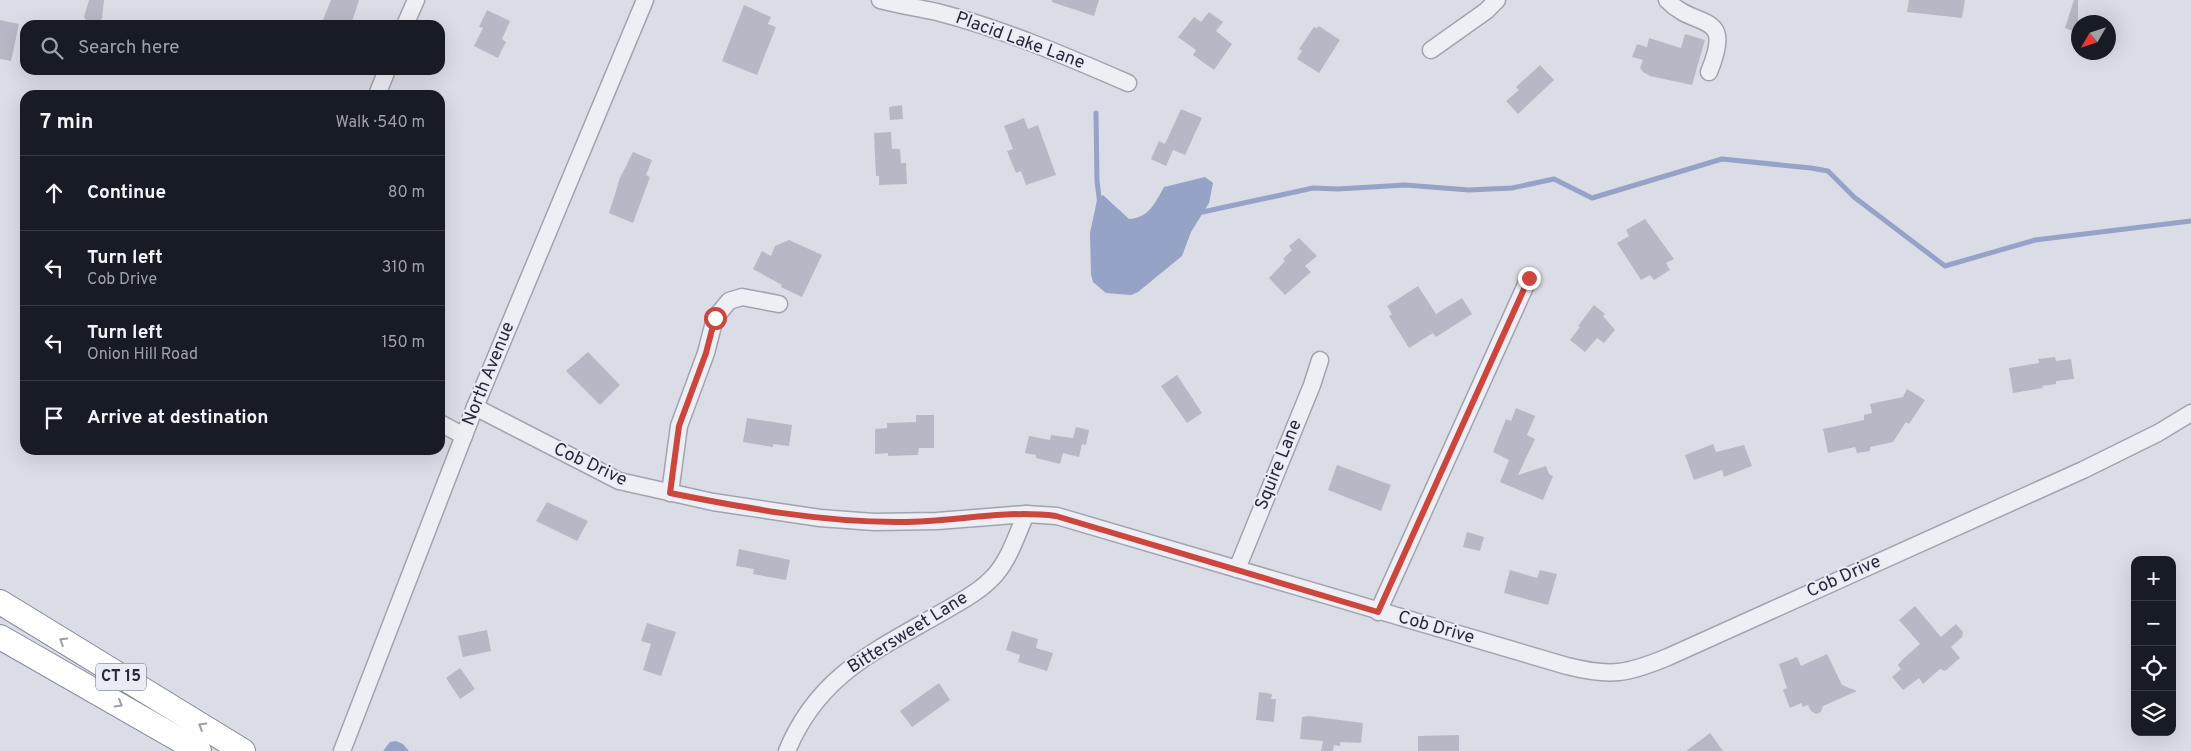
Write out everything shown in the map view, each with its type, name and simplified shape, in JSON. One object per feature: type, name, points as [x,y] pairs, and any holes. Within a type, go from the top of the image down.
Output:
[{"type":"highway","name":"CT 15","points":[[0,602],[243,751]]},
{"type":"highway","name":"CT 15","points":[[0,637],[199,751]]},
{"type":"street","points":[[407,20],[416,0]]},
{"type":"street","name":"North Avenue","points":[[342,751],[475,408],[645,0]]},
{"type":"street","name":"Placid Lake Lane","points":[[880,0],[937,12],[986,27],[1063,54],[1128,84]]},
{"type":"street","points":[[1431,50],[1486,11],[1497,0]]},
{"type":"street","points":[[1668,0],[1675,8],[1708,22],[1717,32],[1718,44],[1709,72]]},
{"type":"street","points":[[379,90],[385,75]]},
{"type":"street","points":[[1378,612],[1529,278]]},
{"type":"street","points":[[670,493],[679,426],[706,353],[715,318],[729,301],[742,297],[779,304]]},
{"type":"street","name":"Squire Lane","points":[[1237,569],[1312,385],[1320,360]]},
{"type":"street","name":"Cob Drive","points":[[475,408],[610,477],[628,484],[782,513],[874,522],[936,521],[1026,514],[1042,514],[1074,520],[1378,612],[1584,670],[1613,674],[1629,671],[1668,657],[2022,498],[2158,433],[2191,413]]},
{"type":"street","points":[[445,426],[464,436]]},
{"type":"street","name":"Bittersweet Lane","points":[[787,751],[824,690],[840,674],[865,656],[972,593],[995,575],[1008,554],[1026,514]]},
{"type":"water","points":[[1205,177],[1213,183],[1209,203],[1191,232],[1182,256],[1138,292],[1131,295],[1106,293],[1093,282],[1091,274],[1090,233],[1097,200],[1103,195],[1129,219],[1136,218],[1151,209],[1164,187]]},
{"type":"water","points":[[396,741],[403,744],[409,751],[383,751],[390,742]]},
{"type":"building","points":[[89,0],[104,0],[102,19],[86,20],[84,17]]},
{"type":"building","points":[[331,0],[359,0],[353,20],[323,20]]},
{"type":"building","points":[[1052,0],[1099,0],[1094,16],[1052,2]]},
{"type":"building","points":[[1909,0],[1965,0],[1962,18],[1907,12]]},
{"type":"building","points":[[2074,0],[2078,0],[2078,15],[2071,15],[2071,30],[2065,28]]},
{"type":"building","points":[[744,5],[771,17],[768,24],[776,27],[757,75],[722,61]]},
{"type":"building","points":[[487,10],[510,21],[502,39],[506,42],[498,58],[474,46],[483,28],[479,27]]},
{"type":"building","points":[[1209,12],[1223,22],[1216,31],[1232,44],[1214,70],[1193,55],[1196,50],[1178,37],[1194,17],[1201,22]]},
{"type":"building","points":[[0,20],[19,24],[11,61],[0,59]]},
{"type":"building","points":[[1319,26],[1340,40],[1319,73],[1297,59],[1302,51],[1299,49],[1314,27],[1317,28]]},
{"type":"building","points":[[1685,34],[1705,40],[1692,85],[1650,76],[1640,68],[1643,60],[1632,57],[1637,44],[1647,47],[1649,38],[1681,48]]},
{"type":"building","points":[[1540,65],[1554,80],[1518,114],[1506,101],[1519,90],[1516,87]]},
{"type":"building","points":[[902,105],[903,119],[890,120],[889,107]]},
{"type":"building","points":[[1181,109],[1202,118],[1185,155],[1173,150],[1166,166],[1151,159],[1159,141],[1165,144]]},
{"type":"building","points":[[1024,118],[1028,129],[1038,125],[1056,175],[1026,185],[1021,171],[1016,173],[1007,151],[1013,149],[1004,126]]},
{"type":"building","points":[[891,132],[892,149],[900,149],[901,163],[906,163],[907,184],[879,185],[879,176],[876,176],[874,133]]},
{"type":"building","points":[[633,152],[652,160],[646,175],[650,177],[633,223],[609,213],[620,178]]},
{"type":"building","points":[[1645,219],[1674,259],[1666,263],[1670,270],[1654,280],[1650,275],[1641,280],[1617,243],[1629,236],[1626,230]]},
{"type":"building","points":[[1299,238],[1317,256],[1305,266],[1311,272],[1285,295],[1269,278],[1285,261],[1283,259],[1292,250],[1289,246]]},
{"type":"building","points":[[789,240],[822,255],[802,297],[781,287],[782,285],[753,269],[762,251],[771,256],[775,246]]},
{"type":"building","points":[[1418,286],[1436,314],[1462,298],[1472,314],[1436,337],[1433,333],[1409,348],[1389,316],[1392,314],[1387,306]]},
{"type":"building","points":[[1594,305],[1605,314],[1603,316],[1615,330],[1604,343],[1597,338],[1585,352],[1570,340]]},
{"type":"building","points":[[588,352],[620,385],[600,405],[566,371]]},
{"type":"building","points":[[2055,357],[2056,361],[2071,359],[2074,379],[2056,381],[2056,384],[2042,386],[2043,388],[2013,393],[2009,368],[2039,363],[2038,359]]},
{"type":"building","points":[[1177,375],[1202,413],[1187,423],[1161,386]]},
{"type":"building","points":[[1907,389],[1925,400],[1909,424],[1906,422],[1893,442],[1870,447],[1870,451],[1857,453],[1855,447],[1828,453],[1823,429],[1864,420],[1864,415],[1872,413],[1870,404],[1903,397]]},
{"type":"building","points":[[1516,408],[1535,416],[1527,435],[1535,439],[1518,475],[1546,466],[1549,474],[1553,476],[1543,500],[1500,482],[1509,460],[1493,452],[1506,419],[1511,421]]},
{"type":"building","points":[[916,415],[934,415],[934,448],[919,448],[918,455],[888,456],[888,453],[875,454],[875,429],[887,428],[887,423],[916,422]]},
{"type":"building","points":[[747,418],[792,425],[789,446],[773,444],[773,447],[743,442]]},
{"type":"building","points":[[1076,427],[1089,430],[1086,445],[1082,444],[1079,457],[1063,453],[1060,464],[1025,453],[1029,436],[1050,440],[1051,435],[1073,438]]},
{"type":"building","points":[[1713,444],[1716,452],[1744,445],[1752,466],[1724,477],[1722,470],[1694,480],[1685,455]]},
{"type":"building","points":[[1337,465],[1391,485],[1381,511],[1328,490]]},
{"type":"building","points":[[547,502],[588,521],[577,541],[536,521]]},
{"type":"building","points":[[1467,532],[1484,537],[1480,551],[1463,547]]},
{"type":"building","points":[[739,549],[790,560],[786,580],[753,574],[754,569],[736,566]]},
{"type":"building","points":[[1510,570],[1537,578],[1540,570],[1557,574],[1548,605],[1504,593]]},
{"type":"building","points":[[1915,606],[1941,637],[1956,624],[1963,632],[1962,637],[1951,647],[1960,658],[1945,671],[1940,669],[1923,684],[1919,678],[1903,690],[1892,677],[1901,669],[1898,665],[1902,660],[1920,644],[1899,620]]},
{"type":"building","points":[[647,623],[676,632],[661,676],[643,670],[651,644],[641,641]]},
{"type":"building","points":[[487,630],[491,651],[463,657],[458,636]]},
{"type":"building","points":[[1012,631],[1038,639],[1036,648],[1053,653],[1047,671],[1018,662],[1020,655],[1006,650]]},
{"type":"building","points":[[1827,654],[1842,685],[1857,691],[1823,706],[1821,712],[1816,714],[1811,711],[1808,705],[1803,707],[1801,703],[1790,708],[1783,690],[1787,688],[1779,664],[1797,657],[1801,666]]},
{"type":"building","points":[[460,668],[475,689],[460,699],[446,678]]},
{"type":"building","points":[[939,683],[950,700],[912,727],[900,711]]},
{"type":"building","points":[[1259,692],[1272,694],[1271,699],[1276,699],[1274,722],[1256,720]]},
{"type":"building","points":[[1309,716],[1363,723],[1361,743],[1340,742],[1340,746],[1334,745],[1333,751],[1321,751],[1323,741],[1300,739],[1302,717]]},
{"type":"building","points":[[1710,733],[1723,751],[1686,751]]},
{"type":"building","points":[[1459,735],[1459,751],[1418,751],[1418,736]]},
{"type":"waterway","points":[[1096,113],[1097,181],[1100,205]]},
{"type":"waterway","points":[[1198,213],[1313,188],[1338,189],[1405,185],[1469,190],[1512,188],[1554,179],[1592,198],[1722,159],[1828,171],[1854,197],[1945,266],[2035,240],[2191,221]]},
{"type":"route","points":[[715,318],[706,353],[679,426],[670,493],[753,509],[820,518],[874,522],[936,521],[1026,514],[1056,516],[1097,526],[1378,612],[1529,278]]}]
